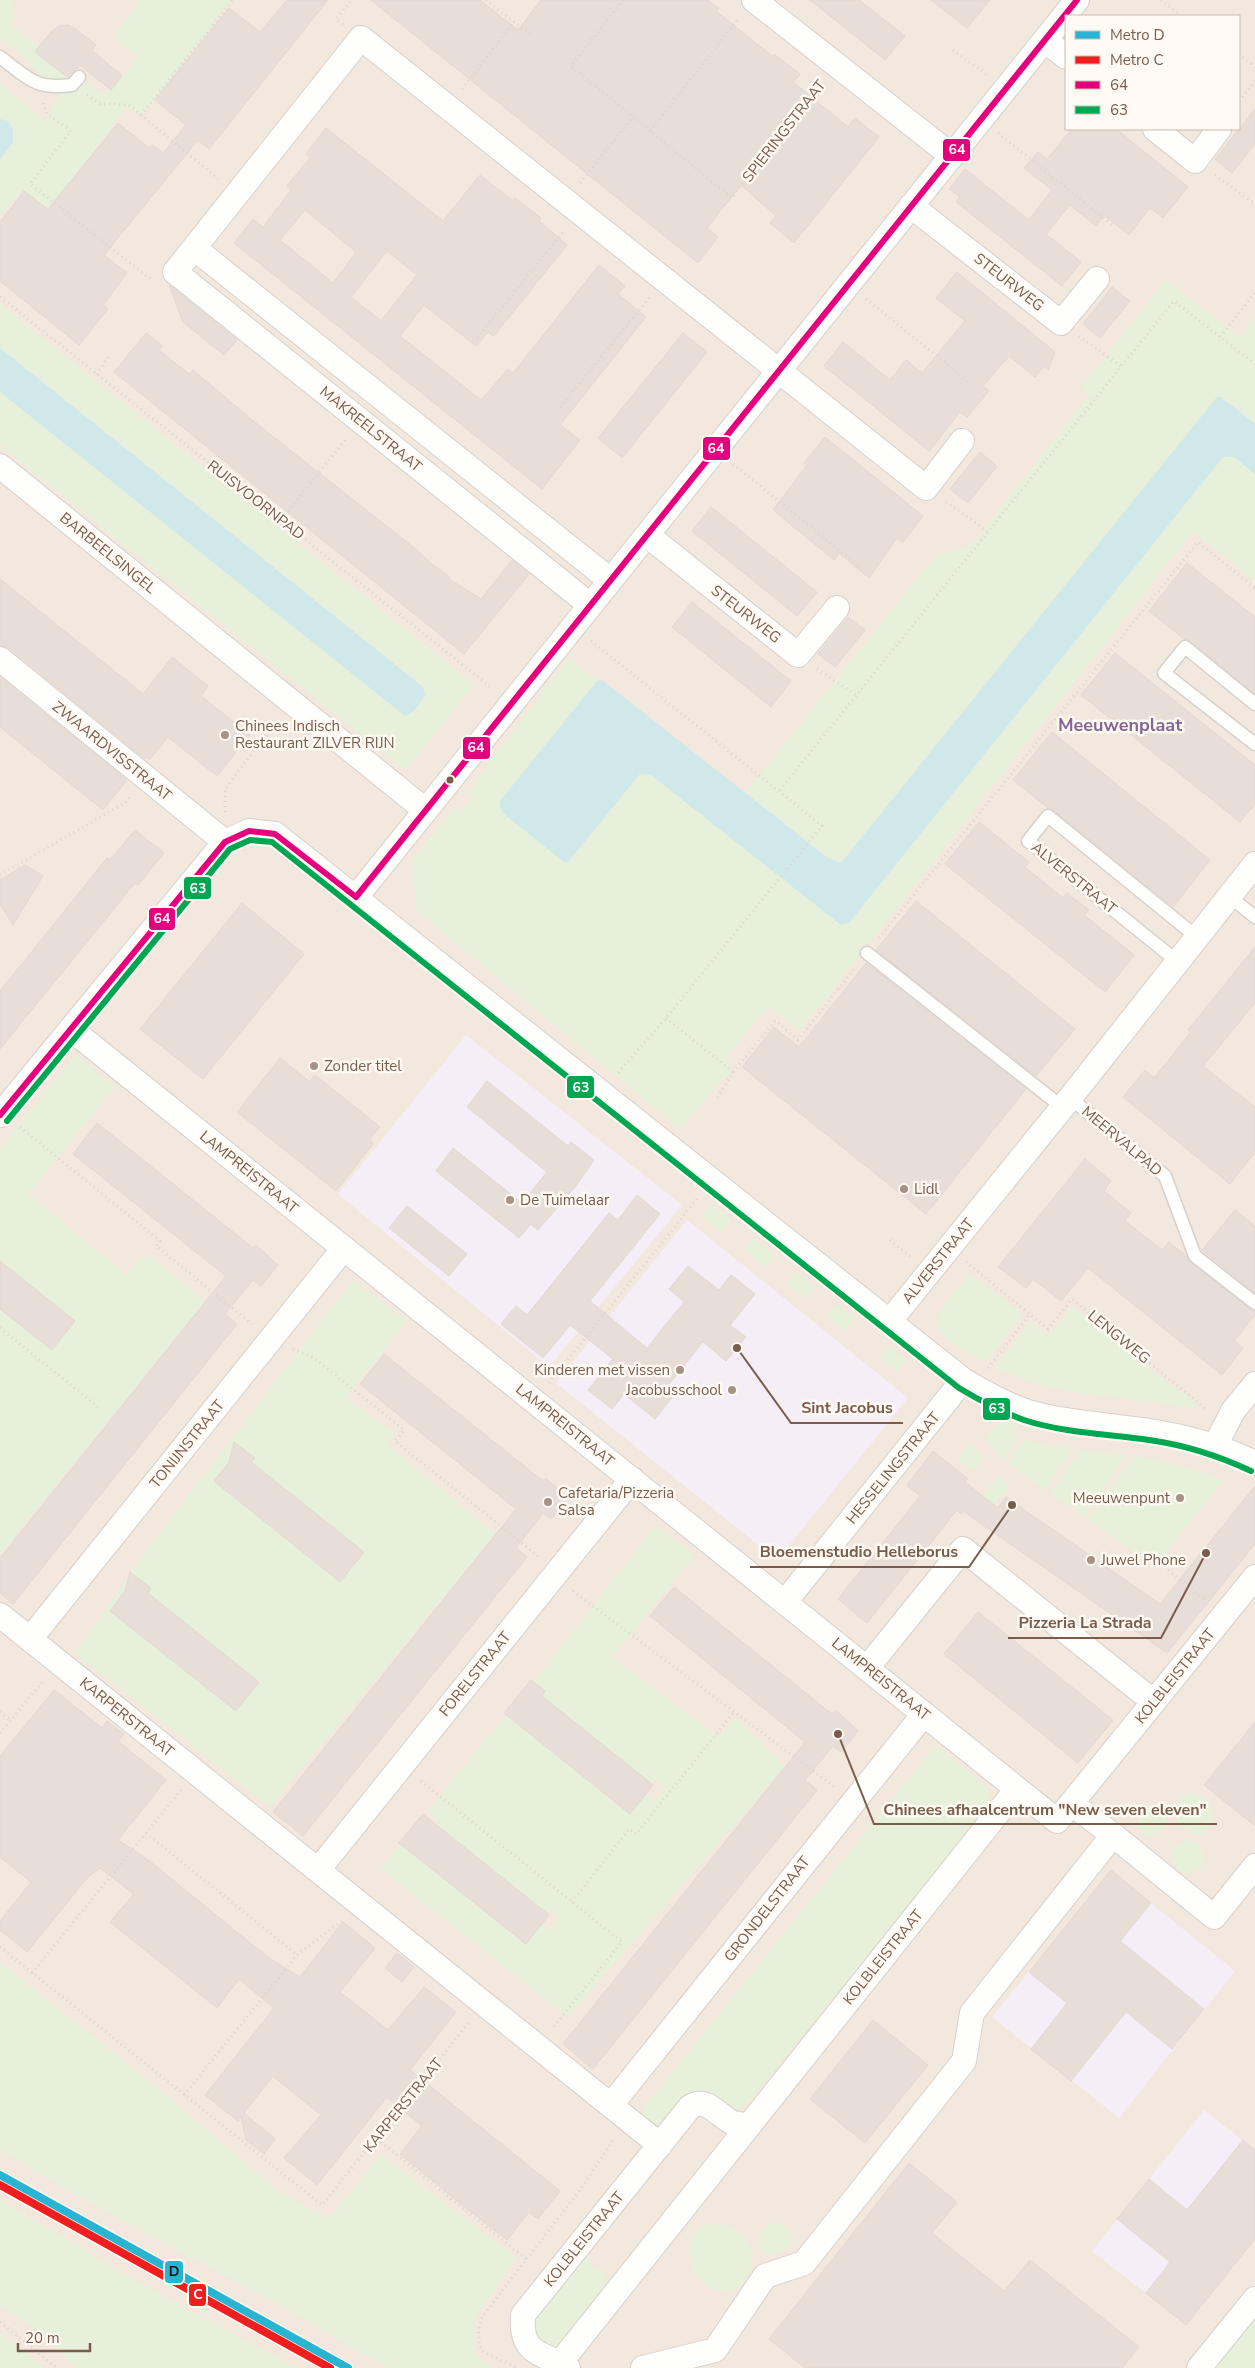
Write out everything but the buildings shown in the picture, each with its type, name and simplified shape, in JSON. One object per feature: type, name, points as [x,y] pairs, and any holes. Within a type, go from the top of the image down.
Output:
[{"type":"street","points":[[356,897],[1077,0]]},
{"type":"street","name":"SPIERINGSTRAAT","points":[[748,8],[836,65],[952,156]]},
{"type":"street","points":[[165,277],[194,248],[361,38],[926,488],[962,441]]},
{"type":"street","points":[[1045,40],[1065,56]]},
{"type":"street","points":[[1156,130],[1195,161],[1218,130]]},
{"type":"street","name":"STEURWEG","points":[[911,206],[1062,323]]},
{"type":"street","name":"MAKREELSTRAAT","points":[[194,248],[610,580]]},
{"type":"street","name":"MAKREELSTRAAT","points":[[165,277],[361,420],[590,605]]},
{"type":"street","points":[[1062,323],[1097,279]]},
{"type":"street","name":"BARBEELSINGEL","points":[[2,472],[425,810]]},
{"type":"street","name":"STEURWEG","points":[[647,535],[798,655]]},
{"type":"street","points":[[798,655],[837,608]]},
{"type":"street","name":"ZWAARDVISSTRAAT","points":[[0,659],[225,842]]},
{"type":"street","points":[[1,1114],[225,842],[249,831],[275,834],[963,1380],[987,1394],[1027,1412],[1086,1424],[1151,1431],[1215,1446],[1255,1463]]},
{"type":"street","name":"ALVERSTRAAT","points":[[889,1322],[1198,938],[1255,864]]},
{"type":"street","name":"LAMPREISTRAAT","points":[[72,1030],[1017,1788],[1113,1835],[1214,1916],[1255,1866]]},
{"type":"street","name":"TONIJNSTRAAT","points":[[30,1639],[344,1248]]},
{"type":"street","name":"HESSELINGSTRAAT","points":[[785,1602],[963,1380]]},
{"type":"street","points":[[1215,1446],[1234,1411],[1255,1384]]},
{"type":"street","name":"FORELSTRAAT","points":[[318,1870],[632,1479]]},
{"type":"street","points":[[867,1668],[963,1548],[1154,1702]]},
{"type":"street","name":"KOLBLEISTRAAT","points":[[1064,1812],[1255,1577]]},
{"type":"street","name":"KARPERSTRAAT","points":[[0,1615],[660,2145]]},
{"type":"street","name":"GRONDELSTRAAT","points":[[618,2110],[853,1800],[924,1714]]},
{"type":"street","name":"KOLBLEISTRAAT","points":[[749,2125],[734,2124],[704,2103],[697,2103],[690,2107],[523,2316],[522,2333],[529,2347],[564,2366],[749,2125],[1017,1788]]},
{"type":"street","points":[[643,2368],[715,2350],[766,2276],[804,2263],[964,2061],[972,2013],[1113,1835]]},
{"type":"street","points":[[1199,2368],[1255,2299]]},
{"type":"lane","points":[[0,57],[35,84],[53,88],[76,81]]},
{"type":"lane","points":[[1255,704],[1185,647],[1164,673],[1255,744]]},
{"type":"lane","name":"ALVERSTRAAT","points":[[1178,962],[1028,841],[1048,816],[1198,938]]},
{"type":"lane","points":[[1230,896],[1255,917]]},
{"type":"lane","points":[[867,952],[1066,1102]]},
{"type":"lane","name":"MEERVALPAD","points":[[1066,1102],[1165,1176],[1195,1256],[1255,1304]]},
{"type":"path","points":[[141,115],[232,0]]},
{"type":"path","points":[[486,0],[533,37]]},
{"type":"path","points":[[623,0],[571,66],[650,131],[748,8]]},
{"type":"path","points":[[1161,0],[1181,15]]},
{"type":"path","points":[[448,107],[514,22]]},
{"type":"path","points":[[953,50],[1005,89]]},
{"type":"path","points":[[1240,55],[1255,67]]},
{"type":"path","name":"SPIERINGSTRAAT","points":[[650,131],[732,198],[836,65]]},
{"type":"path","points":[[76,81],[100,104],[129,105],[236,193]]},
{"type":"path","points":[[1240,100],[1255,81]]},
{"type":"path","points":[[35,84],[47,114],[71,131],[30,184],[165,277]]},
{"type":"path","points":[[477,338],[573,207],[633,117]]},
{"type":"path","points":[[982,118],[1115,227]]},
{"type":"path","points":[[1195,161],[1255,204]]},
{"type":"path","points":[[560,407],[664,278]]},
{"type":"path","points":[[847,286],[969,382]]},
{"type":"path","points":[[1220,337],[1255,294]]},
{"type":"path","name":"RUISVOORNPAD","points":[[0,297],[511,704]]},
{"type":"path","points":[[780,790],[1174,301],[1255,364]]},
{"type":"path","points":[[1062,323],[1121,366]]},
{"type":"path","points":[[96,374],[111,354]]},
{"type":"path","points":[[282,520],[361,420]]},
{"type":"path","points":[[715,449],[859,566]]},
{"type":"path","points":[[926,488],[988,532]]},
{"type":"path","points":[[717,1099],[733,1072],[775,1021],[798,1040],[1198,542],[1255,588]]},
{"type":"path","points":[[573,627],[780,790],[822,826],[666,1018],[601,1092]]},
{"type":"path","points":[[798,655],[856,696]]},
{"type":"path","points":[[225,842],[225,789],[291,702]]},
{"type":"path","points":[[0,875],[125,804],[146,778]]},
{"type":"path","points":[[666,1018],[733,1072]]},
{"type":"path","points":[[1,1114],[160,1241],[156,1246],[271,1340],[314,1358],[404,1430],[395,1441],[536,1553],[554,1576],[853,1800]]},
{"type":"path","points":[[534,1401],[712,1181]]},
{"type":"path","name":"LENGWEG","points":[[964,1260],[1048,1329],[1072,1299],[1201,1403],[1212,1416]]},
{"type":"path","points":[[987,1369],[1030,1314]]},
{"type":"path","points":[[0,1328],[98,1407]]},
{"type":"path","points":[[1168,1570],[1224,1615]]},
{"type":"path","points":[[0,1733],[58,1662]]},
{"type":"path","points":[[0,1712],[10,1720]]},
{"type":"path","points":[[572,1902],[629,1829],[636,1834],[734,1712]]},
{"type":"path","points":[[401,1766],[622,1942],[538,2047]]},
{"type":"path","points":[[32,1973],[195,1772]]},
{"type":"path","points":[[146,1833],[297,1955]]},
{"type":"path","points":[[0,1947],[184,2095],[297,1955],[363,1906]]},
{"type":"path","name":"KARPERSTRAAT","points":[[184,2095],[322,2206],[484,2003]]},
{"type":"path","points":[[516,2368],[482,2351],[478,2342],[478,2328],[482,2316],[582,2187],[615,2138],[618,2110]]},
{"type":"path","points":[[376,2139],[526,2259]]},
{"type":"path","points":[[0,2322],[57,2368]]},
{"type":"shaded area","points":[[0,0],[1255,0],[1255,2368],[0,2368]]},
{"type":"shaded area","name":"De Tuimelaar","points":[[466,1035],[682,1205],[549,1367],[338,1194]]},
{"type":"shaded area","name":"Jacobusschool","points":[[687,1220],[908,1398],[777,1560],[556,1383]]},
{"type":"shaded area","points":[[1111,1871],[1235,1971],[1119,2118],[992,2017]]},
{"type":"shaded area","points":[[1204,2110],[1255,2150],[1255,2239],[1186,2325],[1092,2251]]},
{"type":"green space","points":[[0,0],[13,0],[15,18],[12,26],[101,94],[110,92],[137,57],[112,37],[140,3],[135,0],[232,0],[143,114],[126,108],[48,211],[22,190],[0,216],[0,159],[13,143],[13,130],[8,122],[0,119],[0,84],[46,122],[59,96],[22,55],[0,38]]},
{"type":"green space","points":[[1166,280],[1239,337],[1255,317],[1255,424],[1221,397],[1217,397],[841,863],[828,858],[745,793],[936,555],[964,548],[973,543],[1089,395],[1081,388]]},
{"type":"green space","points":[[0,304],[474,685],[405,770],[0,445],[0,392],[405,716],[414,711],[425,696],[423,687],[0,348]]},
{"type":"green space","points":[[1223,457],[1234,457],[1255,474],[1255,581],[1193,531],[800,1031],[768,1007],[724,1060],[733,1068],[680,1129],[416,910],[413,859],[455,807],[461,812],[473,797],[467,792],[568,658],[597,681],[500,801],[504,814],[564,862],[568,862],[640,774],[651,775],[841,925]]},
{"type":"green space","points":[[76,1055],[115,1087],[28,1194],[126,1275],[142,1257],[151,1257],[205,1301],[0,1554],[0,1148]]},
{"type":"green space","points":[[711,1203],[732,1220],[722,1232],[701,1215]]},
{"type":"green space","points":[[754,1238],[775,1255],[766,1267],[745,1250]]},
{"type":"green space","points":[[796,1272],[815,1287],[806,1299],[787,1284]]},
{"type":"green space","points":[[970,1273],[1022,1315],[985,1362],[950,1341],[941,1332],[938,1324],[939,1315],[945,1304]]},
{"type":"green space","points":[[353,1280],[407,1322],[345,1398],[395,1433],[387,1445],[495,1534],[270,1807],[75,1653],[153,1542]]},
{"type":"green space","points":[[836,1305],[855,1319],[846,1331],[827,1316]]},
{"type":"green space","points":[[1072,1307],[1181,1394],[1184,1392],[1197,1403],[1193,1409],[1160,1402],[1051,1387],[995,1367],[1031,1322],[1049,1336]]},
{"type":"green space","points":[[888,1346],[906,1360],[897,1372],[878,1357]]},
{"type":"green space","points":[[1001,1417],[1017,1424],[1013,1436],[1018,1438],[1003,1460],[986,1438]]},
{"type":"green space","points":[[1024,1439],[1043,1445],[1073,1449],[1045,1490],[1007,1463]]},
{"type":"green space","points":[[969,1443],[983,1457],[974,1471],[957,1460]]},
{"type":"green space","points":[[1079,1450],[1127,1455],[1084,1517],[1050,1493]]},
{"type":"green space","points":[[1133,1456],[1179,1465],[1223,1481],[1155,1566],[1088,1520]]},
{"type":"green space","points":[[997,1476],[1009,1485],[991,1510],[979,1501]]},
{"type":"green space","points":[[656,1526],[694,1556],[612,1658],[718,1736],[735,1718],[785,1766],[568,2017],[381,1869],[401,1845],[525,1944],[541,1924],[550,1931],[560,1917],[551,1910],[548,1914],[437,1825],[440,1821],[428,1811],[506,1715],[629,1814],[646,1795],[654,1801],[665,1787],[656,1780],[652,1784],[541,1695],[533,1682]]},
{"type":"green space","points":[[936,1745],[987,1787],[990,1796],[988,1806],[748,2103],[741,2108],[728,2110],[715,2105],[696,2091],[665,2125],[651,2127],[641,2119],[644,2107]]},
{"type":"green space","points":[[1193,1793],[1204,1798],[1212,1811],[1210,1828],[1200,1835],[1192,1834],[1185,1830],[1176,1817],[1177,1808],[1182,1798]]},
{"type":"green space","points":[[1152,1803],[1161,1807],[1168,1821],[1164,1831],[1152,1837],[1143,1834],[1138,1821],[1141,1812]]},
{"type":"green space","points":[[1188,1841],[1199,1846],[1204,1857],[1199,1868],[1188,1873],[1177,1868],[1172,1857],[1177,1846]]},
{"type":"green space","points":[[0,1963],[150,2082],[277,2190],[322,2217],[332,2215],[381,2155],[517,2258],[476,2316],[473,2327],[474,2352],[492,2368],[388,2368],[276,2303],[103,2210],[0,2150]]},
{"type":"green space","points":[[0,2200],[139,2283],[297,2368],[77,2368],[35,2329],[0,2305]]},
{"type":"green space","points":[[771,2222],[786,2225],[792,2236],[786,2249],[778,2254],[763,2253],[758,2241],[763,2228]]},
{"type":"green space","points":[[707,2224],[719,2224],[729,2227],[746,2240],[752,2259],[750,2270],[741,2286],[736,2289],[725,2291],[713,2289],[703,2283],[695,2273],[689,2251],[691,2240],[697,2230]]},
{"type":"green space","points":[[587,2250],[593,2270],[603,2268],[609,2289],[559,2348],[555,2349],[535,2339],[530,2322]]},
{"type":"green space","points":[[1255,2317],[1255,2368],[1214,2368]]},
{"type":"green space","points":[[0,2333],[43,2368],[0,2368]]},
{"type":"water","points":[[0,119],[8,121],[13,130],[13,143],[0,159]]},
{"type":"water","points":[[0,348],[423,687],[425,696],[414,711],[405,716],[0,392]]},
{"type":"water","points":[[1217,397],[1221,397],[1255,424],[1255,474],[1234,457],[1223,457],[849,923],[841,925],[651,775],[640,774],[568,862],[564,862],[504,814],[500,808],[500,801],[597,681],[602,680],[828,858],[841,863]]},
{"type":"metro line","name":"D","points":[[0,2175],[348,2368]]},
{"type":"metro line","name":"C","points":[[0,2185],[330,2368]]},
{"type":"transit line","name":"64","points":[[356,897],[1077,0]]},
{"type":"transit line","name":"64","points":[[0,1115],[225,842],[249,831],[275,834],[356,897]]},
{"type":"transit line","name":"63","points":[[7,1121],[230,849],[250,840],[272,842],[959,1388],[982,1401],[1024,1420],[1070,1430],[1176,1445],[1214,1456],[1251,1471]]},
{"type":"place","name":"Chinees Indisch Restaurant ZILVER RIJN","points":[[225,735]]},
{"type":"place","name":"Zonder titel","points":[[314,1066]]},
{"type":"place","name":"Lidl","points":[[904,1189]]},
{"type":"place","name":"De Tuimelaar","points":[[510,1200]]},
{"type":"place","name":"Sint Jacobus","points":[[737,1348]]},
{"type":"place","name":"Kinderen met vissen","points":[[680,1370]]},
{"type":"place","name":"Jacobusschool","points":[[732,1390]]},
{"type":"place","name":"Meeuwenpunt","points":[[1180,1498]]},
{"type":"place","name":"Cafetaria/Pizzeria Salsa","points":[[548,1502]]},
{"type":"place","name":"Bloemenstudio Helleborus","points":[[1012,1505]]},
{"type":"place","name":"Pizzeria La Strada","points":[[1206,1553]]},
{"type":"place","name":"Juwel Phone","points":[[1091,1560]]},
{"type":"place","name":"Chinees afhaalcentrum \"New seven eleven\"","points":[[838,1734]]},
{"type":"district","name":"Meeuwenplaat","points":[[1120,725]]}]
